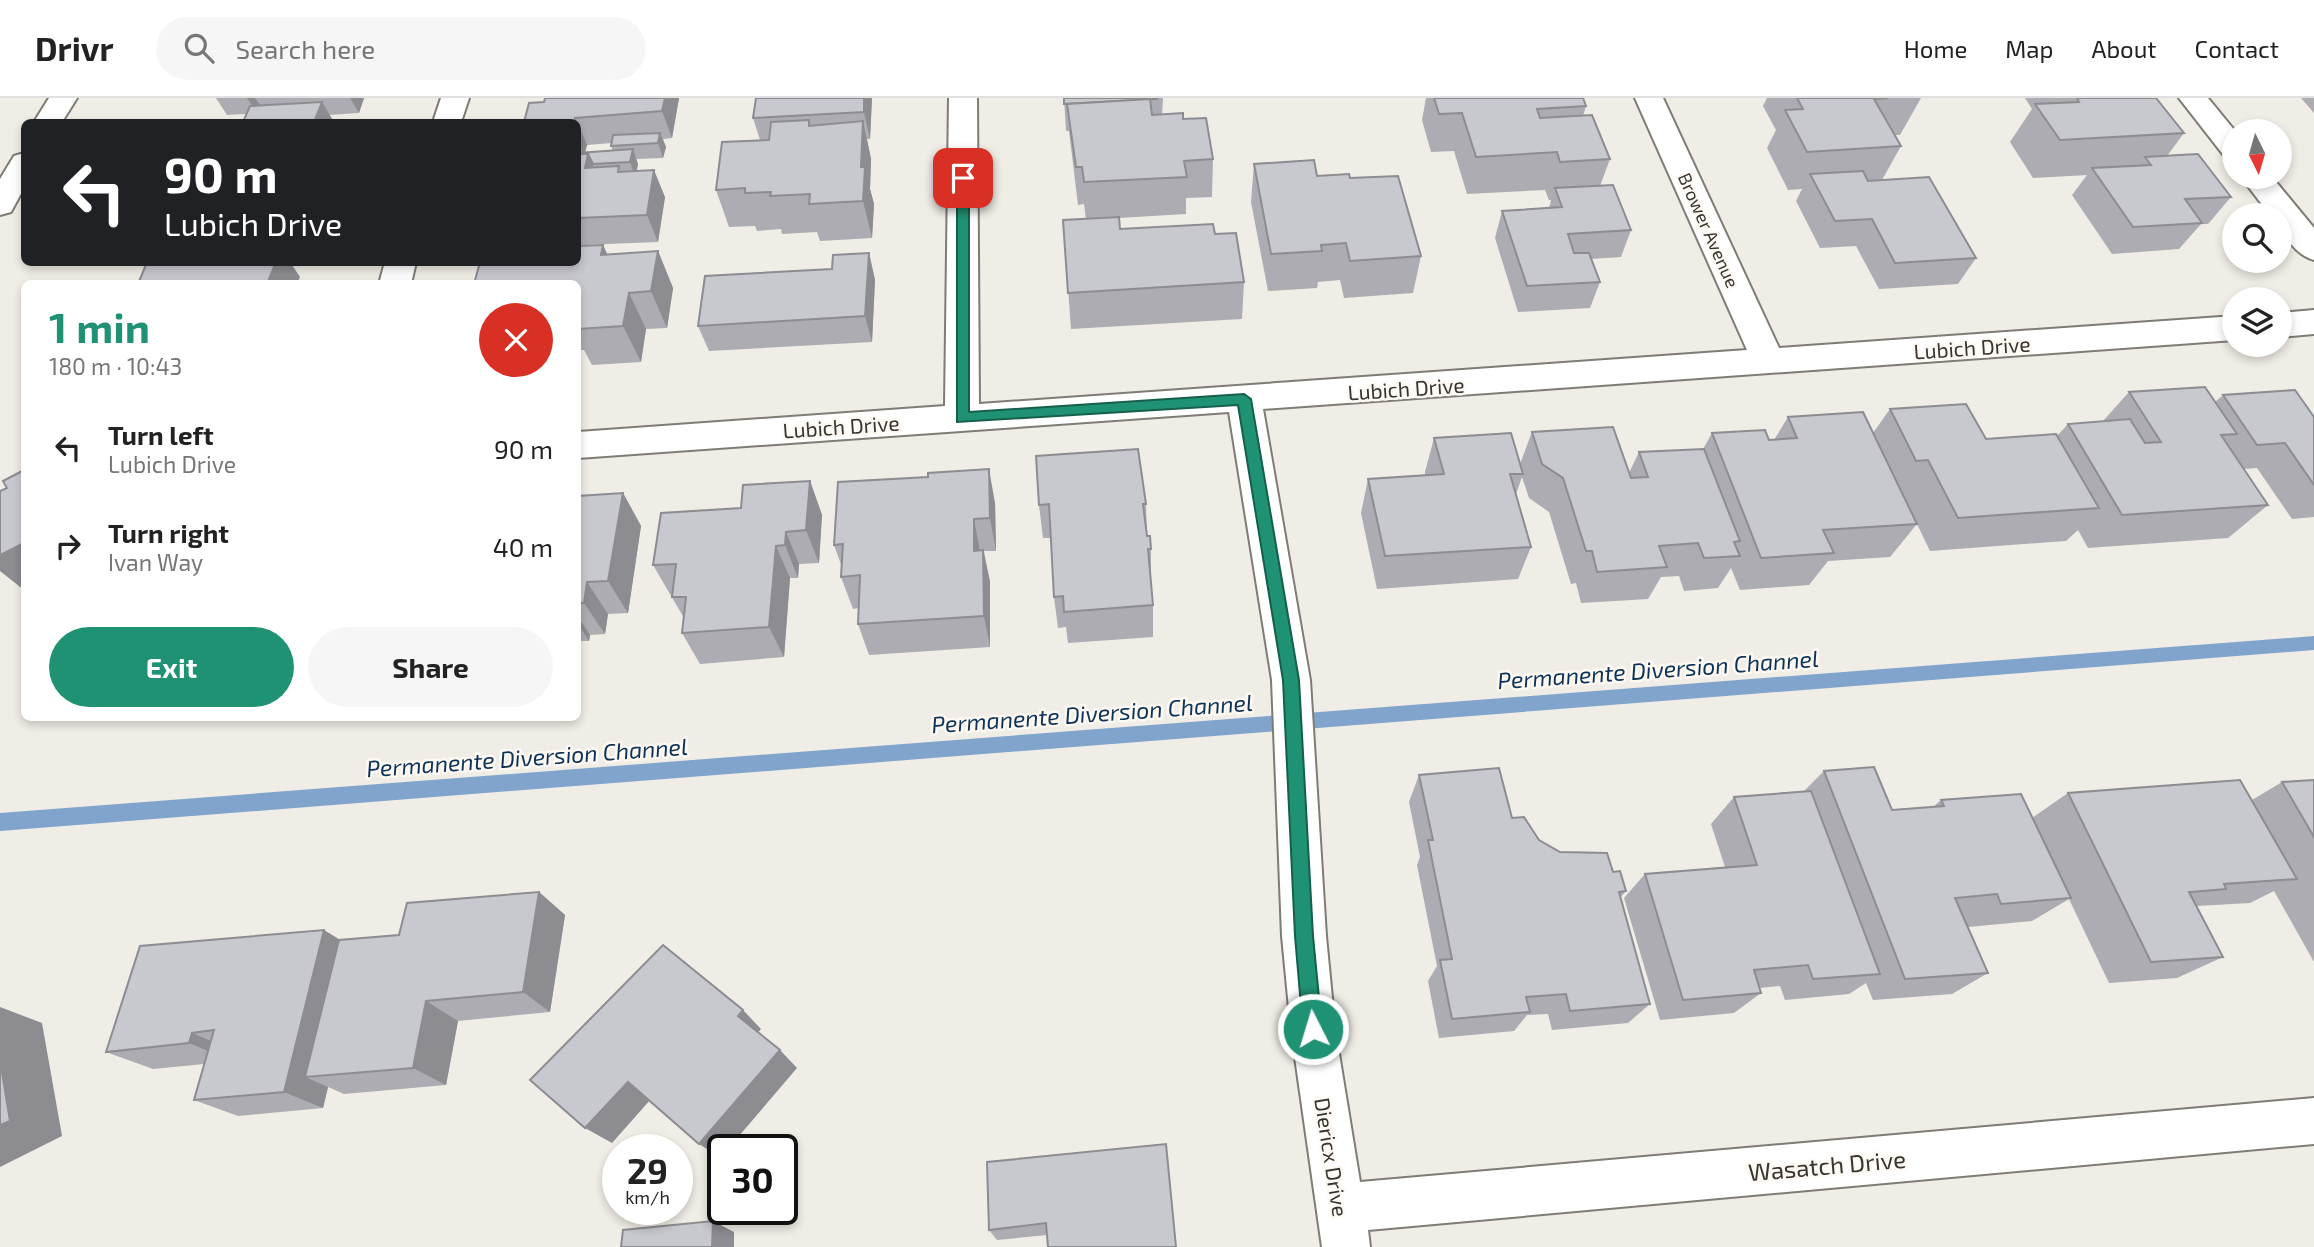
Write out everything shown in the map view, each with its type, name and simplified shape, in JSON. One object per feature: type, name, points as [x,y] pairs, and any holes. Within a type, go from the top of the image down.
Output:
[{"type":"main road","points":[[50,119],[63,98]]},
{"type":"main road","points":[[448,119],[455,98]]},
{"type":"main road","points":[[962,418],[963,98]]},
{"type":"main road","name":"Brower Avenue","points":[[1650,98],[1768,361]]},
{"type":"main road","points":[[2193,98],[2222,134]]},
{"type":"main road","points":[[0,205],[21,168]]},
{"type":"main road","points":[[2266,189],[2314,249]]},
{"type":"main road","points":[[2292,324],[2314,322]]},
{"type":"main road","name":"Lubich Drive","points":[[581,445],[2222,329]]},
{"type":"main road","name":"Diericx Drive","points":[[1244,399],[1291,680],[1294,775],[1313,1029],[1343,1228]]},
{"type":"main road","name":"Wasatch Drive","points":[[1343,1228],[2314,1121]]},
{"type":"building","points":[[545,98],[665,98],[662,111],[575,119],[525,119],[529,103],[544,102]]},
{"type":"building","points":[[756,98],[864,98],[864,112],[753,118]]},
{"type":"building","points":[[1064,98],[1157,98],[1157,99],[1064,104]]},
{"type":"building","points":[[1434,98],[1583,98],[1586,106],[1537,109],[1540,118],[1592,115],[1610,159],[1560,162],[1557,152],[1476,157],[1462,113],[1439,114]]},
{"type":"building","points":[[1797,98],[1888,98],[1874,99],[1901,146],[1807,152],[1785,110],[1803,109]]},
{"type":"building","points":[[2077,98],[2156,98],[2184,133],[2060,140],[2035,104],[2079,102]]},
{"type":"building","points":[[1150,99],[1152,115],[1183,113],[1183,119],[1206,118],[1213,159],[1184,161],[1187,177],[1084,182],[1082,167],[1076,167],[1067,104]]},
{"type":"building","points":[[322,102],[315,119],[244,119],[250,106]]},
{"type":"building","points":[[809,120],[809,126],[863,121],[863,201],[809,204],[810,194],[770,196],[771,192],[745,193],[745,188],[716,190],[722,142],[769,140],[771,122]]},
{"type":"building","points":[[660,133],[658,143],[611,146],[613,135]]},
{"type":"building","points":[[633,149],[630,162],[593,164],[588,154],[581,153]]},
{"type":"building","points":[[581,154],[588,154],[585,168],[619,166],[618,172],[654,170],[647,215],[581,218]]},
{"type":"building","points":[[2198,154],[2222,185],[2222,189],[2231,197],[2185,199],[2202,223],[2133,227],[2092,168],[2151,165],[2145,157]]},
{"type":"building","points":[[1314,160],[1317,176],[1398,176],[1421,256],[1350,261],[1346,243],[1321,245],[1322,251],[1271,254],[1254,164]]},
{"type":"building","points":[[1863,171],[1868,181],[1929,177],[1976,258],[1895,263],[1872,219],[1835,221],[1810,174]]},
{"type":"building","points":[[1613,185],[1631,230],[1568,234],[1574,253],[1589,253],[1600,282],[1527,286],[1502,211],[1562,207],[1555,188]]},
{"type":"building","points":[[1119,217],[1120,229],[1213,224],[1215,234],[1236,233],[1244,282],[1068,293],[1063,220]]},
{"type":"building","points":[[603,245],[601,255],[658,251],[651,291],[629,293],[623,326],[581,329],[581,280],[475,280],[479,266],[581,266],[581,246]]},
{"type":"building","points":[[869,253],[865,316],[698,326],[705,276],[832,269],[833,255]]},
{"type":"building","points":[[145,266],[274,266],[269,280],[140,280]]},
{"type":"building","points":[[2205,387],[2237,434],[2221,435],[2268,505],[2122,515],[2068,424],[2130,419],[2145,443],[2161,442],[2129,392]]},
{"type":"building","points":[[2295,390],[2314,417],[2314,485],[2285,443],[2257,445],[2223,395]]},
{"type":"building","points":[[1966,404],[1986,439],[2056,434],[2099,508],[1958,518],[1928,460],[1916,461],[1890,409]]},
{"type":"building","points":[[1863,412],[1917,524],[1823,530],[1834,553],[1761,558],[1712,433],[1765,430],[1769,440],[1797,438],[1788,417]]},
{"type":"building","points":[[1613,427],[1631,478],[1648,477],[1639,452],[1704,449],[1740,541],[1734,542],[1740,556],[1704,558],[1698,543],[1659,546],[1667,567],[1597,572],[1592,551],[1586,551],[1563,478],[1542,464],[1532,432]]},
{"type":"building","points":[[1511,433],[1523,474],[1510,474],[1531,547],[1385,556],[1368,479],[1444,474],[1434,438]]},
{"type":"building","points":[[1138,449],[1146,504],[1143,504],[1147,536],[1150,536],[1151,549],[1148,549],[1153,605],[1064,612],[1063,596],[1054,597],[1049,504],[1039,505],[1036,456]]},
{"type":"building","points":[[989,469],[990,518],[974,519],[974,551],[983,550],[984,616],[858,624],[860,575],[841,577],[843,544],[834,545],[838,482],[928,477],[928,473]]},
{"type":"building","points":[[21,472],[21,544],[0,555],[0,491],[7,488],[3,481]]},
{"type":"building","points":[[810,481],[806,530],[786,532],[785,545],[776,546],[769,627],[682,633],[686,597],[672,597],[676,564],[653,565],[661,513],[741,508],[743,485]]},
{"type":"building","points":[[623,493],[608,581],[587,582],[584,603],[581,603],[581,496]]},
{"type":"building","points":[[1874,767],[1892,810],[1944,806],[1941,800],[2021,794],[2071,898],[2001,904],[1997,894],[1955,898],[1988,973],[1905,979],[1824,771]]},
{"type":"building","points":[[1499,768],[1512,818],[1524,817],[1539,840],[1560,852],[1607,853],[1613,872],[1620,871],[1626,891],[1619,892],[1650,1004],[1570,1011],[1566,994],[1526,997],[1530,1012],[1452,1019],[1440,960],[1452,959],[1428,840],[1433,840],[1419,775]]},
{"type":"building","points":[[2240,780],[2297,879],[2224,884],[2226,889],[2189,892],[2223,957],[2151,962],[2068,793]]},
{"type":"building","points":[[2314,780],[2314,837],[2282,782]]},
{"type":"building","points":[[1811,791],[1880,974],[1813,979],[1808,965],[1754,970],[1761,993],[1683,1000],[1645,874],[1757,865],[1734,797]]},
{"type":"building","points":[[539,892],[523,992],[426,1001],[413,1068],[305,1077],[339,940],[399,935],[407,903]]},
{"type":"building","points":[[324,930],[284,1092],[194,1100],[214,1030],[192,1033],[189,1043],[106,1052],[140,946]]},
{"type":"building","points":[[663,945],[743,1010],[738,1016],[780,1050],[699,1144],[693,1139],[693,1134],[688,1134],[628,1082],[585,1128],[530,1080]]},
{"type":"building","points":[[0,1060],[10,1121],[0,1125]]},
{"type":"building","points":[[1166,1144],[1176,1247],[1048,1247],[1046,1223],[989,1230],[987,1162]]},
{"type":"building","points":[[707,1222],[707,1225],[713,1225],[712,1247],[621,1247],[623,1230]]},
{"type":"waterway","name":"Permanente Diversion Channel","points":[[0,822],[2314,643]]},
{"type":"route","points":[[963,178],[962,418],[1244,399],[1291,680],[1304,936],[1313,1029]]}]
